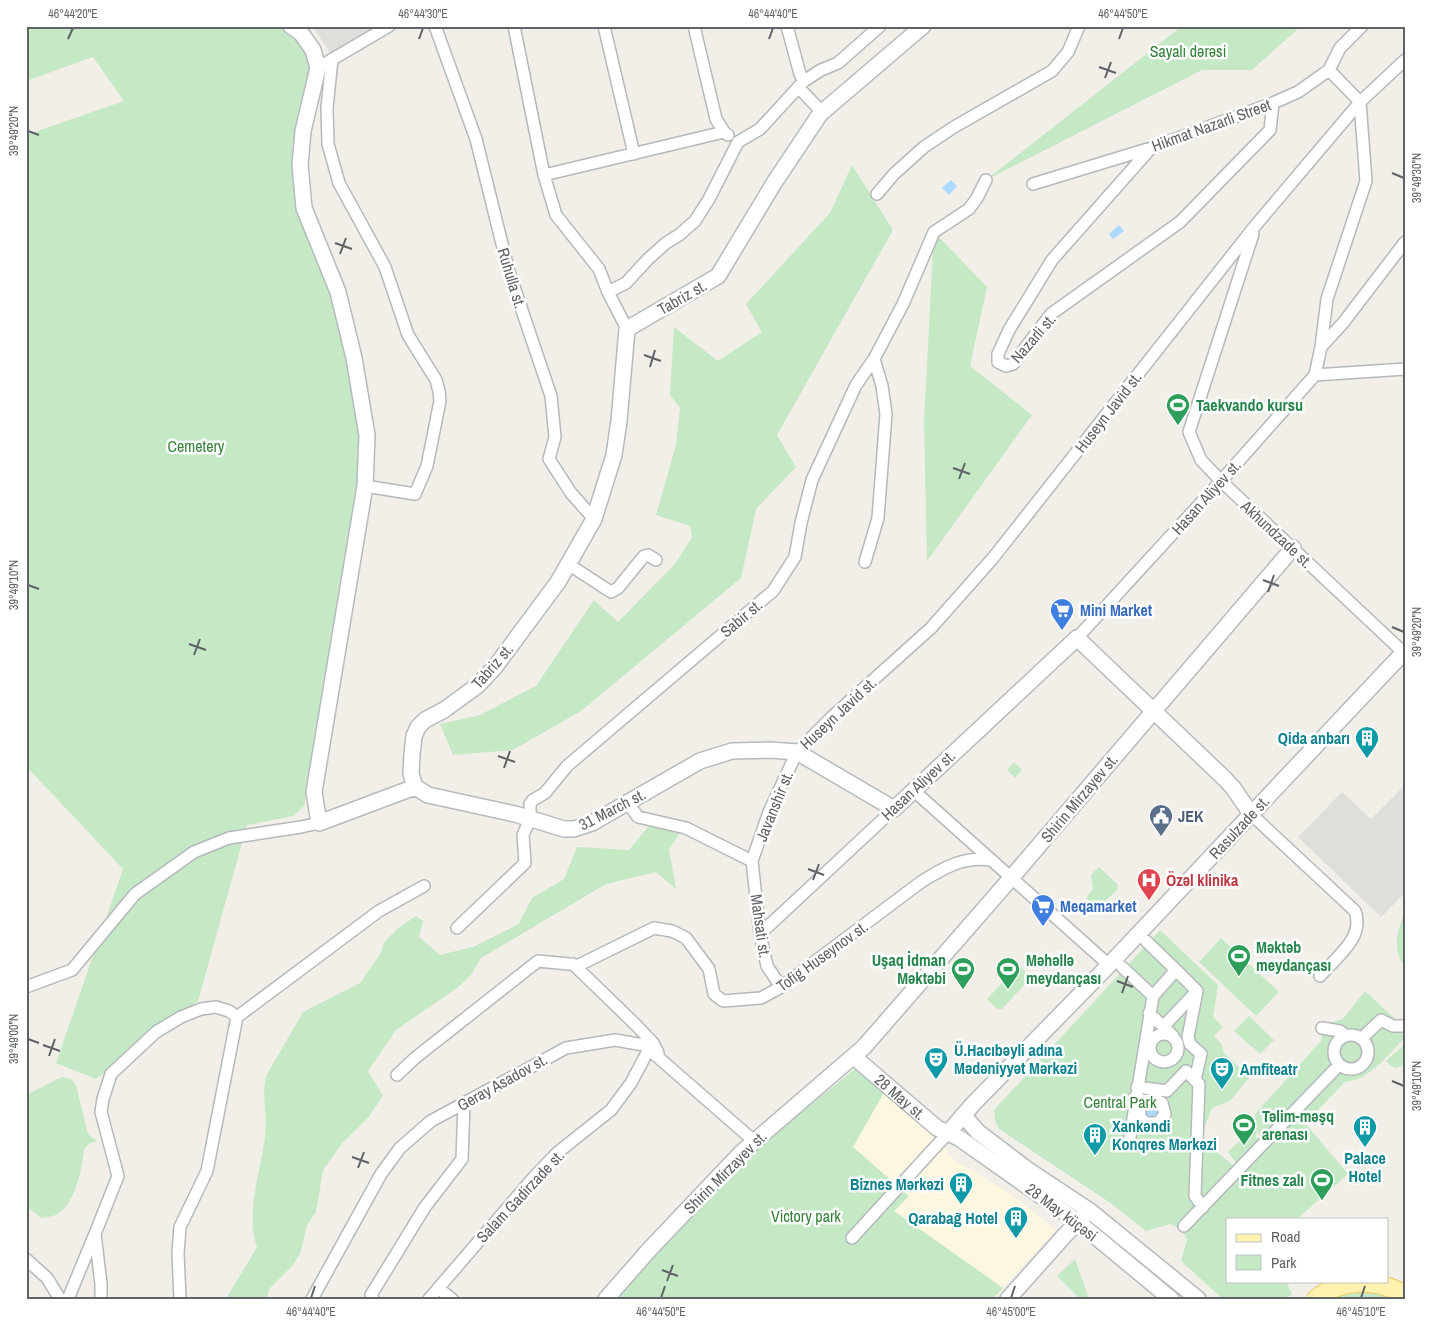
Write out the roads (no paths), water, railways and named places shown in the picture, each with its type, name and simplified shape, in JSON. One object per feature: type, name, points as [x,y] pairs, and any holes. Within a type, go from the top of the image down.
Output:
[{"type":"main road","points":[[1316,1299],[1334,1288],[1359,1282],[1384,1285],[1405,1294]]},
{"type":"street","points":[[291,26],[301,33],[313,50],[318,68],[303,131],[300,166],[304,208],[338,292],[354,358],[367,435],[365,486],[314,792],[319,823]]},
{"type":"street","points":[[318,68],[389,26]]},
{"type":"street","name":"Ruhulla st.","points":[[435,26],[476,139],[508,272],[551,396],[555,437],[549,460],[571,493],[594,519]]},
{"type":"street","points":[[514,26],[544,175],[556,215],[599,269],[608,292],[627,329]]},
{"type":"street","points":[[604,26],[634,154]]},
{"type":"street","points":[[694,26],[716,119],[724,132],[738,142]]},
{"type":"street","points":[[787,26],[801,84],[822,112]]},
{"type":"street","points":[[608,292],[626,283],[648,259],[695,221],[709,199],[738,142],[760,128],[801,84],[821,70],[838,63],[880,26]]},
{"type":"street","name":"Tabriz st.","points":[[415,787],[411,774],[412,754],[414,736],[418,727],[425,720],[444,710],[477,686],[495,667],[558,582],[594,519],[614,454],[619,422],[627,329],[718,276],[774,183],[808,130],[822,112],[923,26]]},
{"type":"street","points":[[877,194],[894,174],[924,148],[954,127],[1052,71],[1068,52],[1079,26]]},
{"type":"street","name":"Hikmat Nazarli Street","points":[[1033,184],[1151,148],[1298,92],[1329,70],[1340,48],[1362,26]]},
{"type":"street","points":[[332,59],[327,108],[328,144],[339,183],[385,267],[408,335],[436,380],[440,401],[427,466],[415,494],[365,486]]},
{"type":"street","name":"Huseyn Javid st.","points":[[797,752],[833,716],[931,628],[993,558],[1255,226],[1360,102],[1405,60]]},
{"type":"street","points":[[1329,70],[1360,102]]},
{"type":"street","name":"Hasan Aliyev st.","points":[[760,934],[1077,638],[1315,375],[1321,347],[1327,300],[1366,181],[1360,102]]},
{"type":"street","name":"Nazarli st.","points":[[1151,148],[1052,260],[1009,330],[998,354],[998,362],[1006,366],[1013,364],[1051,314],[1180,222],[1270,130],[1273,103]]},
{"type":"street","points":[[544,175],[724,132]]},
{"type":"street","name":"Sabir st.","points":[[456,928],[525,863],[523,835],[530,819],[530,804],[533,800],[545,793],[567,766],[773,591],[795,557],[812,480],[856,385],[874,359],[903,304],[934,232],[969,209],[986,180]]},
{"type":"street","name":"Akhundzade st.","points":[[1255,226],[1189,432],[1201,460],[1221,481],[1404,652]]},
{"type":"street","name":"Hasan Aliyev st.","points":[[1321,347],[1405,242]]},
{"type":"street","points":[[865,562],[878,518],[886,414],[882,386],[874,359]]},
{"type":"street","points":[[1315,375],[1405,369]]},
{"type":"street","name":"Shirin Mirzayev st.","points":[[606,1299],[649,1250],[754,1141],[859,1052],[1012,877],[1293,548]]},
{"type":"street","points":[[568,564],[611,592],[618,588],[644,556],[648,555],[656,560]]},
{"type":"street","points":[[1077,638],[1224,779],[1250,814],[1355,911],[1358,920],[1357,930],[1352,940],[1320,976]]},
{"type":"street","name":"Rasulzade st.","points":[[948,1133],[963,1115],[1115,966],[1250,814],[1404,652]]},
{"type":"street","name":"31 March st.","points":[[415,787],[428,794],[564,829],[574,829],[592,823],[700,761],[732,751],[770,750],[797,752],[894,809]]},
{"type":"street","name":"Javanshir st.","points":[[752,861],[769,812],[797,752]]},
{"type":"street","points":[[26,987],[72,970],[135,894],[194,852],[229,838],[319,823],[415,787]]},
{"type":"street","points":[[913,790],[990,860],[1152,996]]},
{"type":"street","points":[[628,803],[638,817],[686,828],[752,861]]},
{"type":"street","name":"Tofig Huseynov st.","points":[[397,1075],[415,1058],[538,961],[579,965],[654,928],[672,930],[686,938],[709,969],[714,994],[723,1001],[761,998],[782,987],[921,882],[944,867],[976,858],[990,860]]},
{"type":"street","name":"Mahsati st.","points":[[752,861],[760,934],[767,966],[782,987]]},
{"type":"street","points":[[180,1299],[178,1253],[180,1227],[207,1171],[237,1018],[379,911],[424,886]]},
{"type":"street","points":[[1146,941],[1197,991]]},
{"type":"street","points":[[573,964],[653,1043],[663,1061]]},
{"type":"street","points":[[1139,1095],[1162,1103],[1165,1110],[1164,1117],[1158,1123],[1151,1124],[1144,1121],[1139,1111],[1139,1095],[1140,1072],[1152,996],[1176,970]]},
{"type":"street","points":[[1163,1027],[1197,991]]},
{"type":"street","points":[[1139,1095],[1167,1091],[1194,1071],[1201,1054],[1190,1044],[1188,1037],[1197,991]]},
{"type":"street","points":[[68,1299],[118,1176],[101,1112],[102,1099],[111,1074],[156,1032],[182,1017],[201,1009],[216,1008],[229,1011],[237,1018]]},
{"type":"street","points":[[1149,1013],[1175,1038],[1194,1071],[1199,1084],[1196,1196],[1203,1207]]},
{"type":"street","points":[[1362,1038],[1381,1020],[1393,1026],[1405,1026]]},
{"type":"street","points":[[1322,1028],[1340,1031],[1346,1036]]},
{"type":"street","points":[[1166,1034],[1175,1038],[1178,1047],[1175,1056],[1168,1061],[1159,1060],[1152,1055],[1152,1042],[1154,1038],[1166,1034]]},
{"type":"street","points":[[1351,1035],[1362,1038],[1368,1049],[1367,1060],[1354,1070],[1339,1065],[1334,1054],[1336,1043],[1346,1036],[1351,1035]]},
{"type":"street","name":"Geray Asadov st.","points":[[312,1299],[381,1174],[400,1148],[431,1122],[566,1048],[615,1040],[644,1045],[754,1141]]},
{"type":"street","name":"Salam Gadirzade st.","points":[[429,1299],[557,1153],[611,1110],[631,1082],[649,1049]]},
{"type":"street","name":"28 May st.","points":[[859,1052],[937,1128],[948,1133]]},
{"type":"street","points":[[1175,1056],[1194,1071]]},
{"type":"street","points":[[1140,1072],[1146,1066],[1159,1060]]},
{"type":"street","points":[[1184,1226],[1339,1065]]},
{"type":"street","points":[[1139,1095],[1129,1140],[1144,1121]]},
{"type":"street","points":[[373,1299],[371,1294],[425,1207],[462,1159],[464,1103]]},
{"type":"street","points":[[963,1115],[978,1132],[1021,1165],[1090,1211],[1198,1299]]},
{"type":"street","points":[[852,1238],[948,1133]]},
{"type":"street","name":"28 May küçəsi","points":[[948,1133],[972,1146],[1078,1222],[1170,1299]]},
{"type":"street","points":[[1008,1299],[1090,1211]]},
{"type":"street","points":[[95,1234],[101,1299]]},
{"type":"street","points":[[26,1260],[47,1278],[60,1299]]},
{"type":"street","points":[[438,1288],[452,1299]]},
{"type":"water","points":[[951,180],[957,186],[949,195],[942,188]]},
{"type":"water","points":[[1119,225],[1124,231],[1113,239],[1109,234]]},
{"type":"water","points":[[1149,1104],[1155,1104],[1159,1111],[1155,1118],[1149,1118],[1145,1114],[1145,1108]]},
{"type":"place","name":"Taekvando kursu","points":[[1178,426]]},
{"type":"place","name":"Mini Market","points":[[1062,631]]},
{"type":"place","name":"Qida anbarı","points":[[1367,759]]},
{"type":"place","name":"JEK","points":[[1161,837]]},
{"type":"place","name":"Özəl klinika","points":[[1149,901]]},
{"type":"place","name":"Meqamarket","points":[[1043,927]]},
{"type":"place","name":"Məktəb meydançası","points":[[1239,977]]},
{"type":"place","name":"Uşaq İdman Məktəbi","points":[[963,990]]},
{"type":"place","name":"Məhəllə meydançası","points":[[1008,990]]},
{"type":"place","name":"Ü.Hacıbəyli adına Mədəniyyət Mərkəzi","points":[[936,1080]]},
{"type":"place","name":"Amfiteatr","points":[[1222,1090]]},
{"type":"place","name":"Təlim-məşq arenası","points":[[1244,1146]]},
{"type":"place","name":"Palace Hotel","points":[[1365,1148]]},
{"type":"place","name":"Xankəndi Konqres Mərkəzi","points":[[1095,1156]]},
{"type":"place","name":"Fitnes zalı","points":[[1322,1201]]},
{"type":"place","name":"Biznes Mərkəzi","points":[[961,1205]]},
{"type":"place","name":"Qarabağ Hotel","points":[[1016,1239]]},
{"type":"park label","name":"Sayalı dərəsi","points":[[1188,51]]},
{"type":"park label","name":"Cemetery","points":[[196,446]]},
{"type":"park label","name":"Central Park","points":[[1120,1102]]},
{"type":"park label","name":"Victory park","points":[[806,1216]]}]
